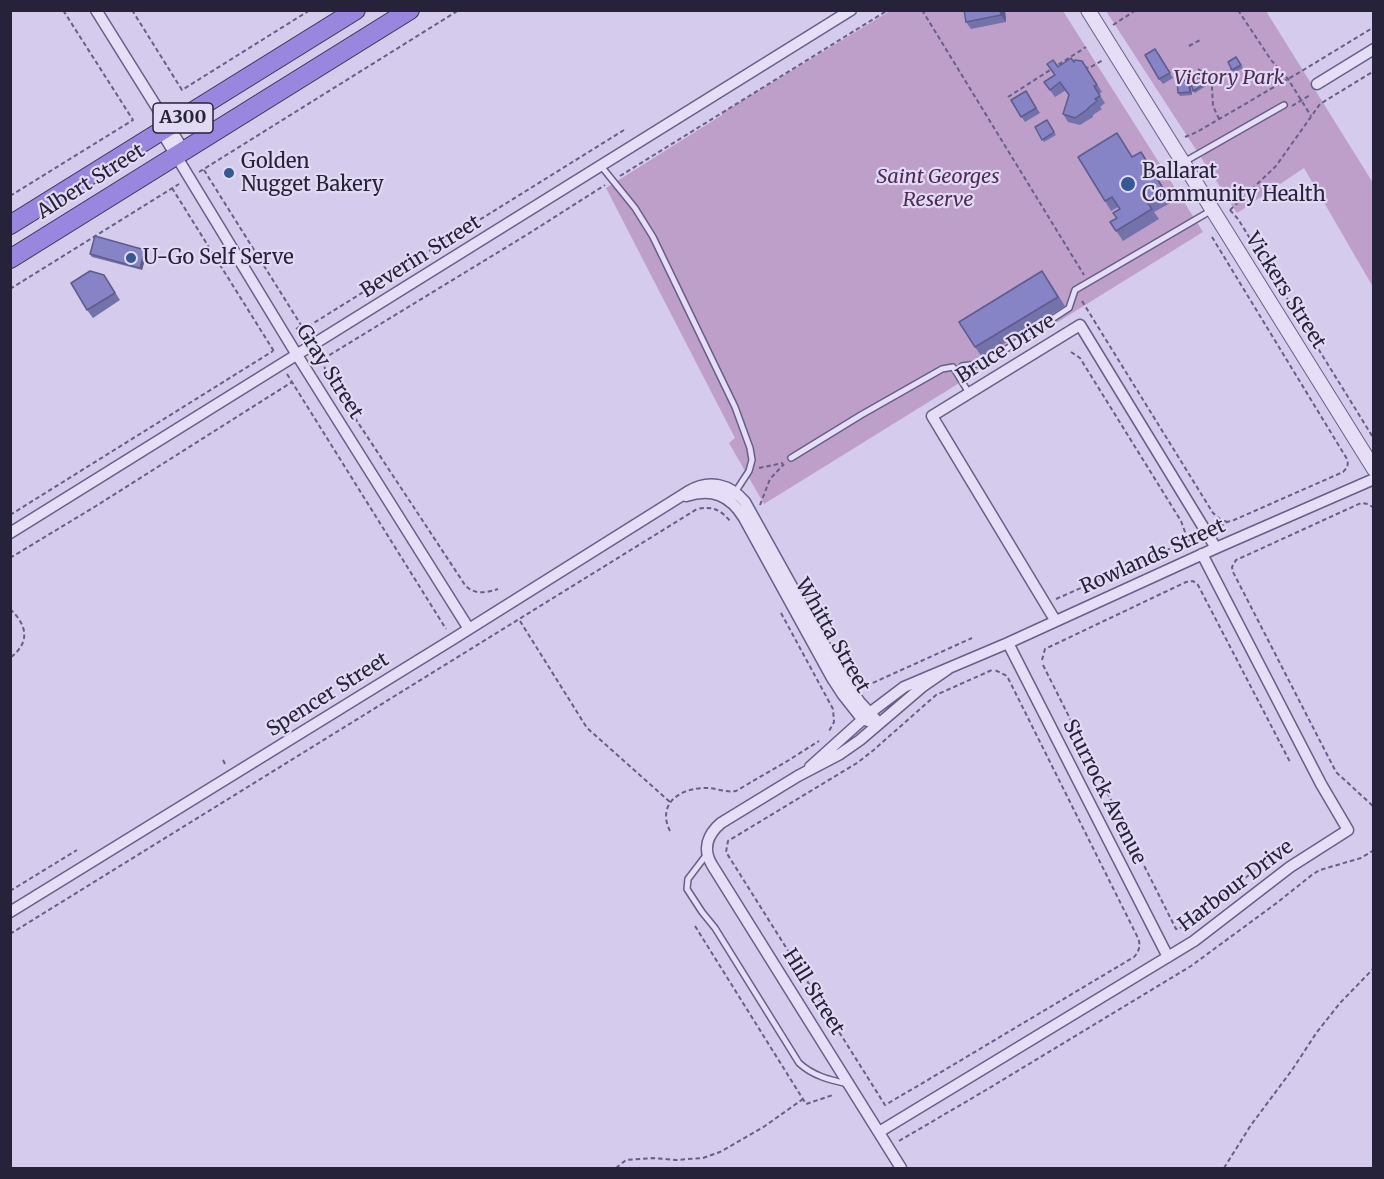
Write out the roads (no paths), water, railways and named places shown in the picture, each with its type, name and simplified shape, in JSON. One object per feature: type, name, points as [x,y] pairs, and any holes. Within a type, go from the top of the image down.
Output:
[{"type":"highway","name":"Albert Street","points":[[10,225],[356,10]]},
{"type":"highway","name":"Albert Street","points":[[10,259],[410,10]]},
{"type":"street","name":"Gray Street","points":[[96,10],[297,355],[469,629]]},
{"type":"street","name":"Beverin Street","points":[[10,533],[850,10]]},
{"type":"street","name":"Vickers Street","points":[[1088,10],[1374,469]]},
{"type":"street","points":[[1317,87],[1374,49]]},
{"type":"street","name":"Bruce Drive","points":[[1055,620],[932,416],[1080,325],[1216,548]]},
{"type":"street","name":"Rowlands Street","points":[[798,776],[866,716],[904,687],[1008,643],[1374,478]]},
{"type":"street","name":"Spencer Street","points":[[10,912],[665,507],[688,495],[710,489]]},
{"type":"street","name":"Whitta Street","points":[[710,489],[720,495],[743,499],[840,674],[866,716]]},
{"type":"street","name":"Whitta Street","points":[[732,496],[734,504],[843,695],[866,716],[879,723]]},
{"type":"street","name":"Harbour Drive","points":[[879,1132],[1203,935],[1290,867],[1348,830],[1321,784],[1202,554]]},
{"type":"street","name":"Sturrock Avenue","points":[[1008,643],[1168,957]]},
{"type":"street","name":"Rowlands Street","points":[[707,854],[709,830],[798,776],[843,752],[926,683],[948,669]]},
{"type":"street","points":[[841,738],[853,745]]},
{"type":"street","points":[[841,738],[843,752]]},
{"type":"street","name":"Hill Street","points":[[707,854],[901,1168]]},
{"type":"lane","points":[[1183,163],[1284,105]]},
{"type":"lane","points":[[600,166],[635,208],[653,237],[735,407],[752,460],[749,471],[732,496]]},
{"type":"lane","points":[[957,373],[962,366],[985,363],[1069,308],[1075,290],[1212,210]]},
{"type":"lane","points":[[791,458],[861,414],[942,369],[953,367],[969,393]]},
{"type":"lane","points":[[707,854],[688,879],[687,886],[691,896],[715,928],[799,1063],[816,1075],[849,1085]]},
{"type":"place","name":"Golden Nugget Bakery","points":[[229,173]]},
{"type":"place","name":"Ballarat Community Health","points":[[1128,184]]},
{"type":"place","name":"U-Go Self Serve","points":[[131,258]]},
{"type":"park label","name":"Victory Park","points":[[1229,78]]},
{"type":"park label","name":"Saint Georges Reserve","points":[[938,188]]}]
